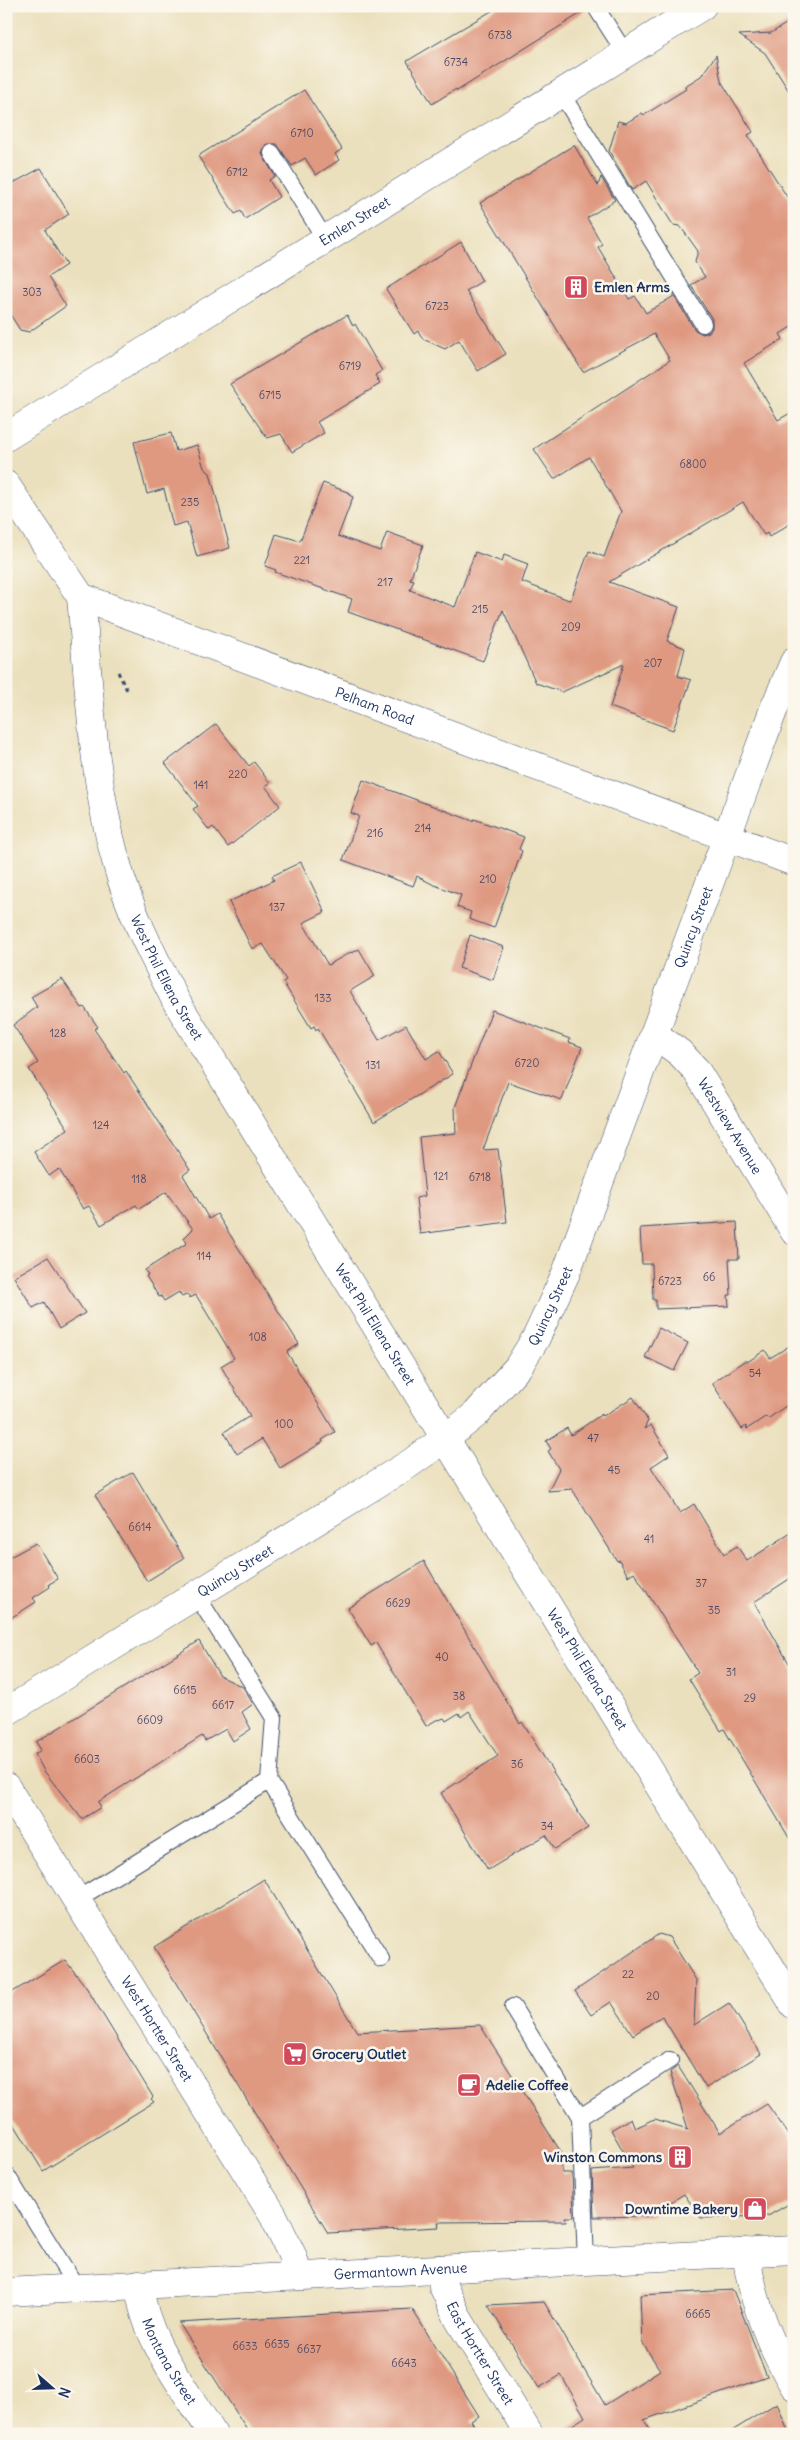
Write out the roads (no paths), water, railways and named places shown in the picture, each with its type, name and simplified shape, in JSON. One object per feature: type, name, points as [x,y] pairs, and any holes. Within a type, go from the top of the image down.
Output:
[{"type":"street","name":"Emlen Street","points":[[6,437],[702,6]]},
{"type":"street","points":[[6,485],[81,597]]},
{"type":"street","name":"Pelham Road","points":[[81,597],[794,862]]},
{"type":"street","name":"West Phil Ellena Street","points":[[81,597],[96,753],[105,816],[116,862],[133,911],[176,1001],[794,2004]]},
{"type":"street","name":"Quincy Street","points":[[6,1712],[409,1464],[476,1414],[497,1393],[518,1367],[536,1338],[566,1273],[794,662]]},
{"type":"street","name":"Westview Avenue","points":[[654,1034],[670,1044],[696,1070],[794,1231]]},
{"type":"street","name":"West Hortter Street","points":[[6,1787],[273,2215],[293,2257],[298,2276]]},
{"type":"street","name":"Germantown Avenue","points":[[6,2292],[794,2250]]},
{"type":"street","points":[[746,2252],[752,2294],[772,2345],[794,2386]]},
{"type":"street","name":"East Hortter Street","points":[[440,2269],[444,2286],[459,2320],[529,2434]]},
{"type":"street","name":"Montana Street","points":[[139,2284],[145,2319],[155,2341],[213,2434]]},
{"type":"lane","points":[[596,6],[626,53]]},
{"type":"lane","points":[[561,93],[703,324]]},
{"type":"lane","points":[[272,153],[325,239]]},
{"type":"lane","points":[[197,1596],[274,1718],[269,1781],[381,1959]]},
{"type":"lane","points":[[76,1900],[269,1781]]},
{"type":"lane","points":[[513,2007],[580,2117],[586,2261]]},
{"type":"lane","points":[[580,2117],[670,2060]]},
{"type":"lane","points":[[6,2174],[77,2288]]},
{"type":"place","name":"Emlen Arms","points":[[576,287]]},
{"type":"place","name":"Grocery Outlet","points":[[295,2054]]},
{"type":"place","name":"Adelie Coffee","points":[[469,2085]]},
{"type":"place","name":"Winston Commons","points":[[680,2157]]},
{"type":"place","name":"Downtime Bakery","points":[[755,2209]]}]
